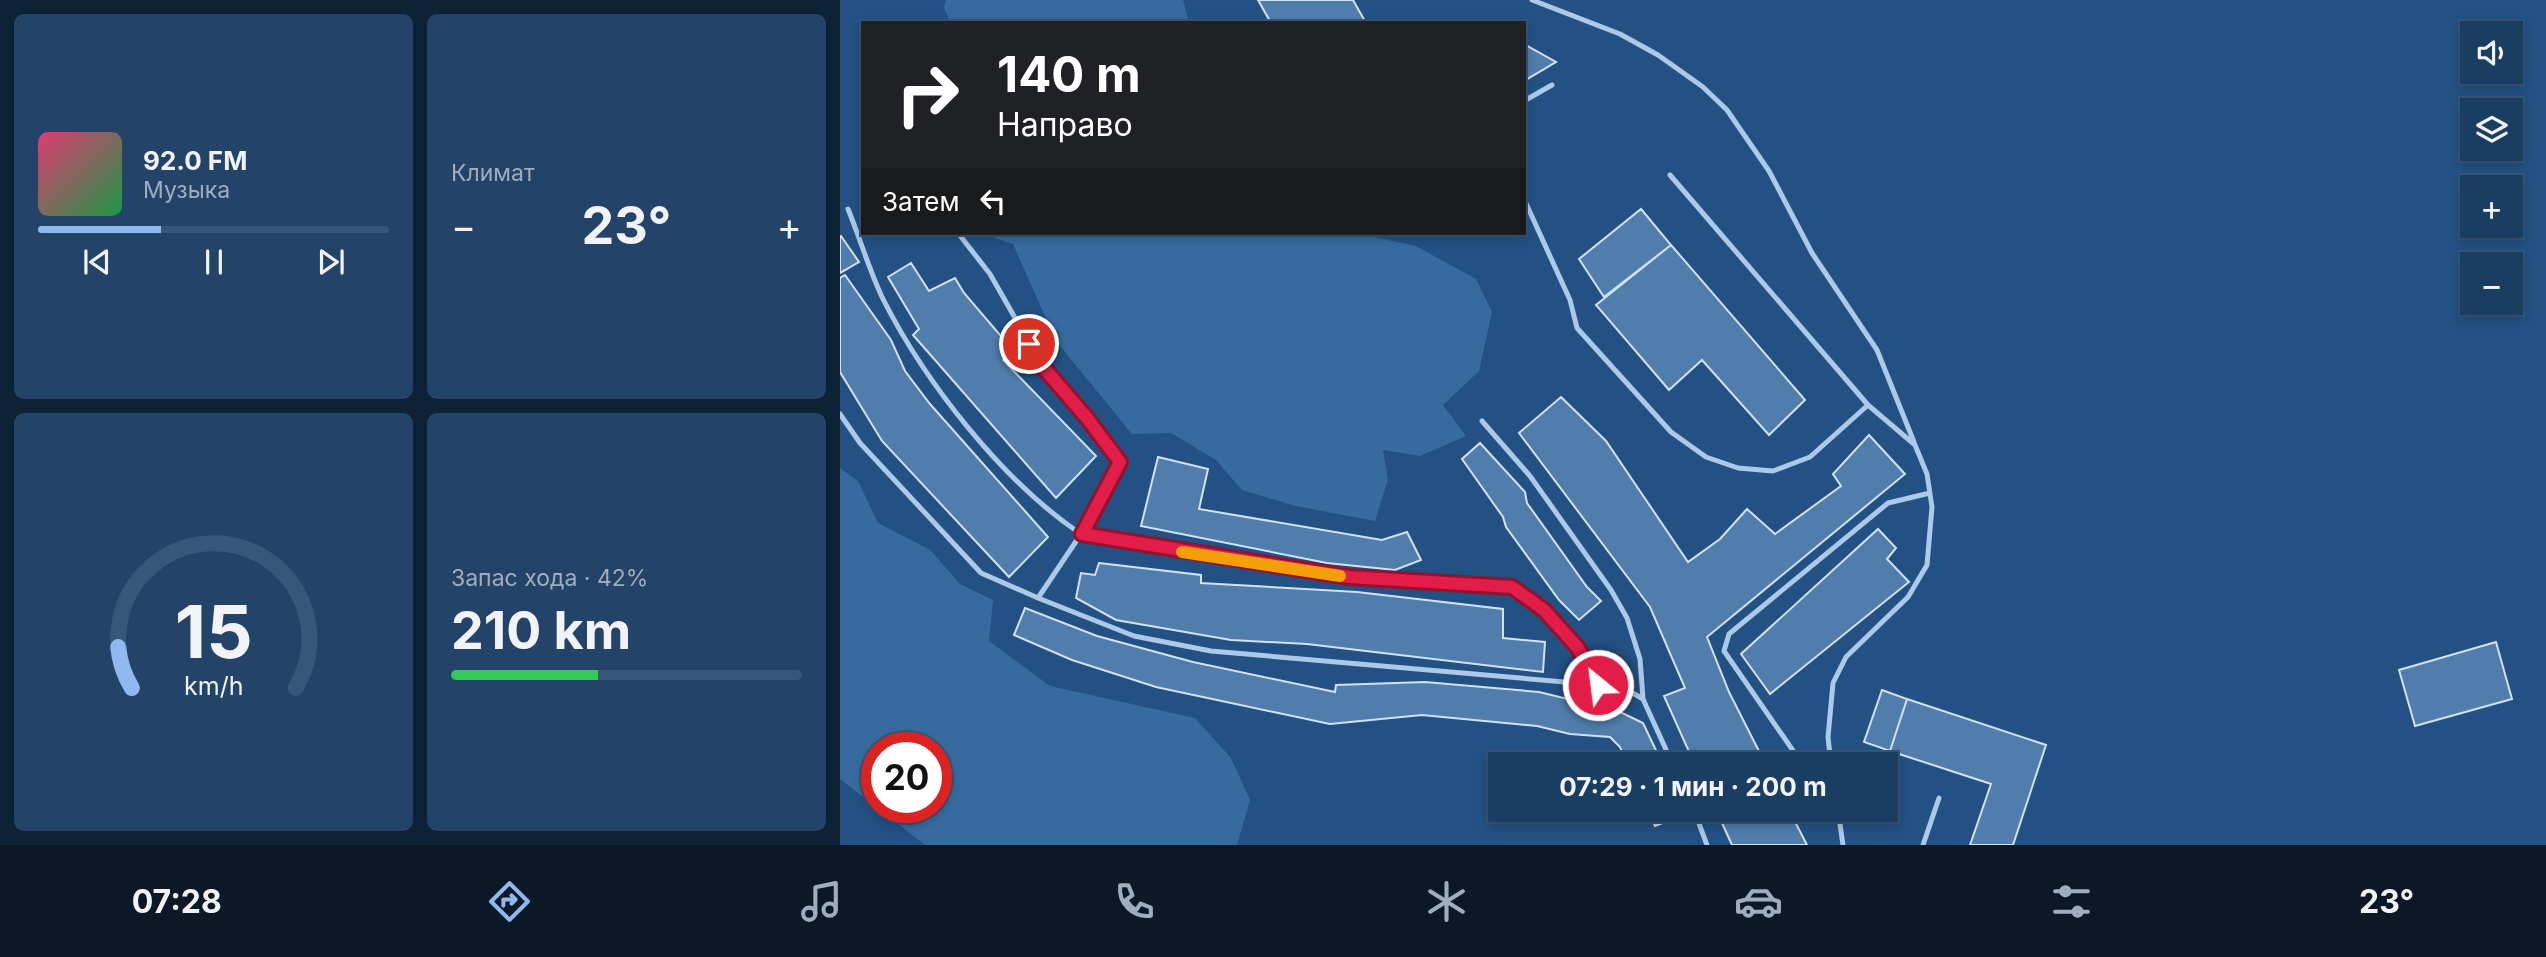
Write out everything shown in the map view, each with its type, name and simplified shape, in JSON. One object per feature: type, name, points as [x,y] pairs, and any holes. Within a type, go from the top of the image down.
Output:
[{"type":"lane","points":[[1532,0],[1620,34],[1658,54],[1703,87],[1727,110],[1769,171],[1812,253],[1877,350],[1927,474],[1931,538],[1920,580],[1908,597],[1846,657],[1833,683],[1828,737],[1830,752]]},
{"type":"lane","points":[[1526,100],[1552,85]]},
{"type":"lane","points":[[1670,175],[1868,405],[1915,445]]},
{"type":"lane","points":[[1526,203],[1570,300],[1577,328],[1671,432],[1706,457],[1738,468],[1773,471],[1810,457],[1868,405]]},
{"type":"lane","points":[[848,209],[882,297],[917,360],[969,427],[1020,483],[1059,519],[1082,534],[1349,577],[1512,587],[1544,610],[1578,648],[1598,685]]},
{"type":"lane","points":[[960,235],[990,274],[1043,367],[1120,462],[1082,534],[1038,598]]},
{"type":"lane","points":[[840,414],[860,443],[981,573],[1134,636],[1211,651],[1598,685],[1622,688],[1643,699]]},
{"type":"lane","points":[[1482,421],[1530,476],[1627,618],[1640,659],[1643,699],[1667,752]]},
{"type":"lane","points":[[1794,752],[1724,651],[1729,634],[1888,503],[1930,493]]},
{"type":"lane","points":[[1923,845],[1939,798]]},
{"type":"lane","points":[[1698,822],[1707,845]]},
{"type":"lane","points":[[1840,822],[1843,845]]},
{"type":"shaded area","points":[[946,0],[1183,0],[1188,21],[950,21],[944,8]]},
{"type":"shaded area","points":[[986,235],[1364,235],[1416,246],[1476,279],[1492,312],[1479,371],[1443,405],[1466,436],[1420,456],[1383,450],[1388,479],[1375,521],[1296,506],[1242,490],[1216,460],[1171,433],[1132,434],[1056,341],[1013,244]]},
{"type":"shaded area","points":[[840,468],[858,481],[878,523],[930,550],[960,584],[993,600],[989,641],[1050,686],[1195,718],[1231,758],[1250,800],[1237,845],[925,845],[897,823],[952,823],[952,732],[861,732],[861,795],[840,779]]},
{"type":"building","points":[[1258,0],[1353,0],[1365,21],[1270,21]]},
{"type":"building","points":[[1526,45],[1556,62],[1526,80]]},
{"type":"building","points":[[1641,209],[1671,245],[1604,297],[1579,259]]},
{"type":"building","points":[[840,237],[859,262],[840,273]]},
{"type":"building","points":[[1671,245],[1805,400],[1769,435],[1702,360],[1669,390],[1596,305]]},
{"type":"building","points":[[911,263],[929,291],[955,278],[964,293],[1012,349],[1003,360],[1096,456],[1056,498],[913,335],[919,329],[888,277]]},
{"type":"building","points":[[845,275],[891,340],[905,371],[930,404],[1048,537],[1009,577],[882,441],[840,372],[840,278]]},
{"type":"building","points":[[1561,397],[1606,441],[1688,562],[1720,539],[1747,509],[1775,534],[1841,486],[1833,474],[1869,435],[1905,474],[1707,637],[1729,692],[1759,752],[1689,752],[1664,696],[1685,688],[1650,607],[1519,433]]},
{"type":"building","points":[[1480,443],[1525,492],[1527,503],[1587,587],[1601,601],[1579,620],[1559,600],[1506,527],[1503,517],[1462,459]]},
{"type":"building","points":[[1158,457],[1208,469],[1199,509],[1382,540],[1407,532],[1421,560],[1395,570],[1327,563],[1141,526]]},
{"type":"building","points":[[1878,529],[1896,548],[1887,559],[1909,582],[1770,694],[1741,654]]},
{"type":"building","points":[[1099,563],[1201,575],[1201,583],[1357,592],[1503,609],[1503,638],[1545,642],[1543,672],[1307,644],[1231,640],[1116,620],[1076,598],[1081,573],[1095,575]]},
{"type":"building","points":[[1025,608],[1097,636],[1193,662],[1335,692],[1336,685],[1425,682],[1539,692],[1572,700],[1572,707],[1614,709],[1643,723],[1657,752],[1622,752],[1610,737],[1570,734],[1537,726],[1422,715],[1330,724],[1156,687],[1072,660],[1014,635]]},
{"type":"building","points":[[2496,642],[2512,699],[2415,726],[2399,670]]},
{"type":"building","points":[[1882,690],[1907,699],[1890,751],[1864,742]]},
{"type":"building","points":[[1907,699],[2046,745],[2013,845],[1970,845],[1991,784],[1890,751]]},
{"type":"building","points":[[1721,822],[1795,822],[1807,845],[1732,845]]},
{"type":"slow traffic","points":[[1182,552],[1340,576]]},
{"type":"route","points":[[1029,344],[1043,367],[1120,462],[1082,534],[1349,577],[1512,587],[1544,610],[1578,648],[1598,685]]}]
